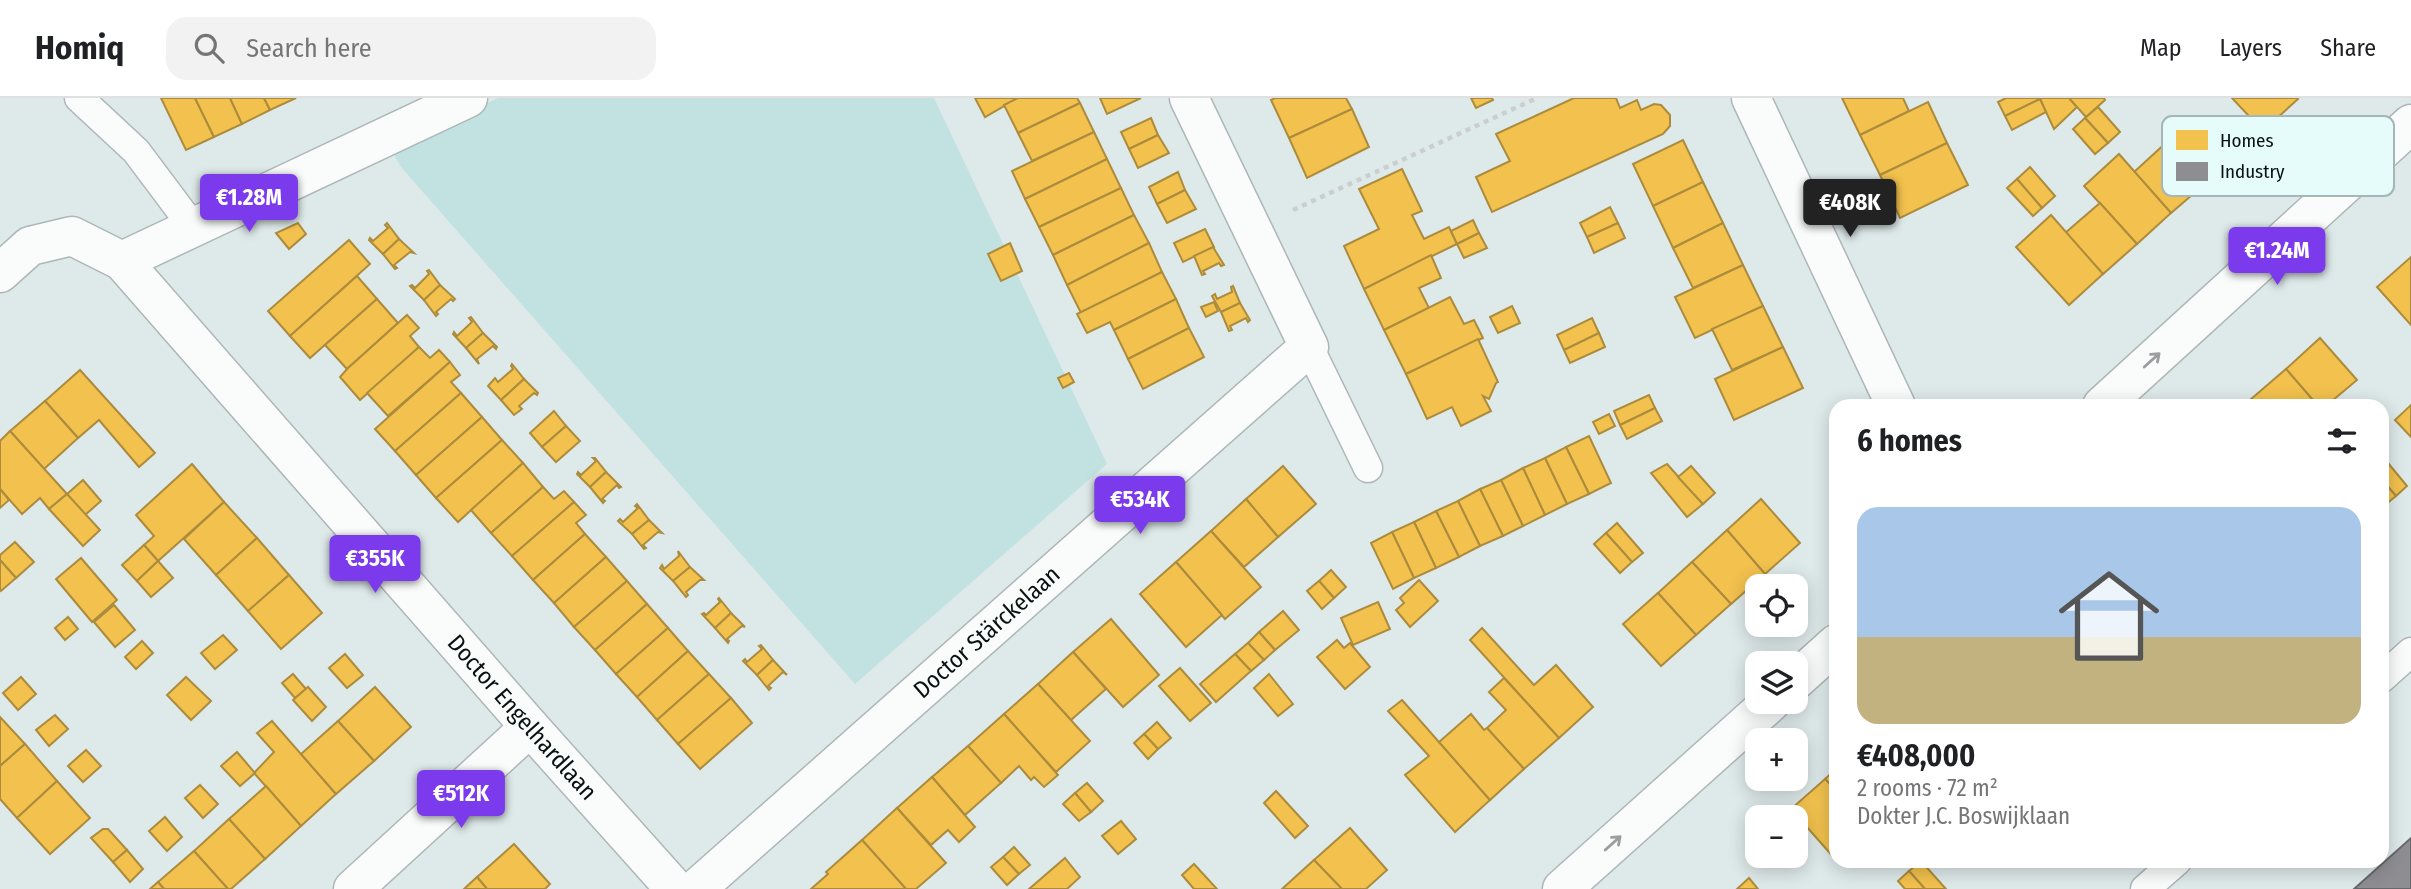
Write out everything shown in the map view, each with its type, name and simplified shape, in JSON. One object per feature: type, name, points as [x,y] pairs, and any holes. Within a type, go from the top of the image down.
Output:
[{"type":"street","points":[[0,273],[30,246],[72,236],[122,261],[468,98]]},
{"type":"street","points":[[1189,98],[1309,347]]},
{"type":"street","points":[[1751,98],[1893,399]]},
{"type":"street","points":[[2394,140],[2411,124]]},
{"type":"street","points":[[2110,399],[2332,196]]},
{"type":"street","name":"Doctor Engelhardlaan","points":[[122,261],[530,727],[676,889]]},
{"type":"street","name":"Doctor Stärckelaan","points":[[696,889],[1309,347]]},
{"type":"street","points":[[1808,669],[1829,650]]},
{"type":"street","points":[[1562,889],[1758,714]]},
{"type":"street","points":[[353,889],[530,727]]},
{"type":"lane","points":[[79,98],[136,151],[193,227]]},
{"type":"lane","points":[[1309,347],[1368,468]]},
{"type":"lane","points":[[2389,672],[2411,652]]},
{"type":"lane","points":[[2145,889],[2168,868]]},
{"type":"path","points":[[1252,229],[1536,98]]},
{"type":"shaded area","points":[[498,98],[934,98],[1107,464],[855,684],[401,167],[393,153],[400,145]]},
{"type":"building: Homes","points":[[161,98],[195,98],[214,137],[186,150]]},
{"type":"building: Homes","points":[[195,98],[230,98],[242,124],[214,137]]},
{"type":"building: Homes","points":[[230,98],[264,98],[270,110],[242,124]]},
{"type":"building: Homes","points":[[264,98],[296,98],[270,110]]},
{"type":"building: Homes","points":[[975,98],[1018,98],[985,117]]},
{"type":"building: Homes","points":[[1018,98],[1077,98],[1080,103],[1018,133],[1004,105]]},
{"type":"building: Homes","points":[[1100,98],[1141,98],[1107,114]]},
{"type":"building: Homes","points":[[1346,98],[1352,109],[1289,138],[1271,100]]},
{"type":"building: Homes","points":[[1471,98],[1492,98],[1493,100],[1476,108]]},
{"type":"building: Homes","points":[[1574,98],[1616,98],[1620,108],[1637,100],[1641,110],[1654,104],[1661,105],[1670,115],[1670,126],[1663,134],[1492,212],[1476,177],[1510,161],[1496,134]]},
{"type":"building: Homes","points":[[1842,98],[1903,98],[1909,111],[1860,135]]},
{"type":"building: Homes","points":[[2006,98],[2040,99],[2005,116],[1998,102]]},
{"type":"building: Homes","points":[[2069,98],[2077,107],[2054,129],[2040,99]]},
{"type":"building: Homes","points":[[2069,98],[2104,98],[2105,100],[2086,117]]},
{"type":"building: Homes","points":[[2232,98],[2298,99],[2279,116],[2249,116]]},
{"type":"building: Homes","points":[[2040,99],[2046,112],[2012,130],[2005,116]]},
{"type":"building: Homes","points":[[1928,102],[1947,143],[1880,175],[1860,135]]},
{"type":"building: Homes","points":[[1080,103],[1094,132],[1032,161],[1018,133]]},
{"type":"building: Homes","points":[[2098,107],[2120,132],[2108,143],[2085,118]]},
{"type":"building: Homes","points":[[1352,109],[1369,147],[1307,178],[1289,138]]},
{"type":"building: Homes","points":[[1151,118],[1158,135],[1129,149],[1121,132]]},
{"type":"building: Homes","points":[[2085,118],[2108,143],[2095,154],[2073,129]]},
{"type":"building: Homes","points":[[1094,132],[1107,159],[1025,199],[1012,171]]},
{"type":"building: Homes","points":[[1158,135],[1169,153],[1138,168],[1129,149]]},
{"type":"building: Homes","points":[[1683,140],[1703,182],[1653,206],[1633,164]]},
{"type":"building: Homes","points":[[1947,143],[1968,185],[1900,218],[1880,175]]},
{"type":"building: Homes","points":[[2162,146],[2162,196],[2191,196],[2171,213],[2134,172]]},
{"type":"building: Homes","points":[[2119,154],[2171,213],[2137,244],[2084,186]]},
{"type":"building: Homes","points":[[1107,159],[1121,188],[1039,227],[1025,199]]},
{"type":"building: Homes","points":[[2030,167],[2055,196],[2042,208],[2017,179]]},
{"type":"building: Homes","points":[[1402,169],[1422,211],[1412,215],[1424,239],[1449,227],[1457,244],[1364,289],[1344,246],[1379,229],[1359,189]]},
{"type":"building: Homes","points":[[1178,172],[1185,190],[1157,204],[1149,187]]},
{"type":"building: Homes","points":[[2017,179],[2042,208],[2033,216],[2007,188]]},
{"type":"building: Homes","points":[[1703,182],[1723,223],[1673,248],[1653,206]]},
{"type":"building: Homes","points":[[1121,188],[1134,215],[1053,255],[1039,227]]},
{"type":"building: Homes","points":[[1185,190],[1196,209],[1167,223],[1157,204]]},
{"type":"building: Homes","points":[[2100,203],[2137,244],[2103,274],[2065,233]]},
{"type":"building: Homes","points":[[1610,207],[1618,223],[1587,237],[1580,223]]},
{"type":"building: Homes","points":[[1134,215],[1149,243],[1067,285],[1053,255]]},
{"type":"building: Homes","points":[[2051,215],[2103,274],[2069,305],[2016,247]]},
{"type":"building: Homes","points":[[1473,220],[1479,233],[1457,244],[1451,231]]},
{"type":"building: Homes","points":[[298,223],[306,234],[289,249],[276,233]]},
{"type":"building: Homes","points":[[387,223],[399,239],[383,254],[369,240],[370,238],[373,241],[388,228],[385,225]]},
{"type":"building: Homes","points":[[1618,223],[1625,238],[1594,253],[1587,237]]},
{"type":"building: Homes","points":[[1723,223],[1743,265],[1693,288],[1673,248]]},
{"type":"building: Homes","points":[[1205,229],[1214,247],[1183,262],[1174,243]]},
{"type":"building: Homes","points":[[1479,233],[1487,248],[1464,258],[1457,244]]},
{"type":"building: Homes","points":[[399,239],[414,253],[410,252],[394,265],[397,268],[395,269],[383,254]]},
{"type":"building: Homes","points":[[349,240],[370,264],[290,336],[268,311]]},
{"type":"building: Homes","points":[[1010,243],[1022,271],[1001,281],[988,254]]},
{"type":"building: Homes","points":[[1149,243],[1162,272],[1081,313],[1067,285]]},
{"type":"building: Homes","points":[[1213,247],[1224,265],[1219,263],[1203,271],[1205,274],[1202,275],[1194,256]]},
{"type":"building: Homes","points":[[1431,255],[1441,278],[1419,288],[1429,308],[1384,330],[1364,289]]},
{"type":"building: Homes","points":[[2411,257],[2411,325],[2377,287]]},
{"type":"building: Homes","points":[[1743,265],[1763,306],[1695,338],[1675,297]]},
{"type":"building: Homes","points":[[429,270],[440,285],[424,300],[410,286],[415,288],[429,274]]},
{"type":"building: Homes","points":[[1162,272],[1176,299],[1114,330],[1110,322],[1087,333],[1077,314]]},
{"type":"building: Homes","points":[[357,276],[377,299],[310,358],[290,336]]},
{"type":"building: Homes","points":[[440,285],[455,299],[451,299],[436,312],[436,316],[424,300]]},
{"type":"building: Homes","points":[[1233,286],[1240,303],[1221,312],[1212,296],[1215,294],[1217,299],[1232,292]]},
{"type":"building: Homes","points":[[1450,297],[1464,324],[1474,320],[1483,338],[1406,374],[1384,330]]},
{"type":"building: Homes","points":[[377,299],[398,323],[347,369],[325,345]]},
{"type":"building: Homes","points":[[1176,299],[1189,328],[1128,359],[1114,330]]},
{"type":"building: Homes","points":[[1214,302],[1218,311],[1206,317],[1201,307]]},
{"type":"building: Homes","points":[[1240,303],[1250,320],[1248,322],[1246,318],[1230,326],[1232,330],[1229,331],[1221,312]]},
{"type":"building: Homes","points":[[1512,306],[1520,323],[1498,333],[1490,317]]},
{"type":"building: Homes","points":[[1763,306],[1783,347],[1732,370],[1712,329]]},
{"type":"building: Homes","points":[[407,315],[419,328],[410,336],[419,347],[360,400],[340,377]]},
{"type":"building: Homes","points":[[471,317],[483,333],[466,348],[453,334],[454,332],[457,336],[472,322],[469,318]]},
{"type":"building: Homes","points":[[1592,318],[1599,333],[1564,350],[1557,335]]},
{"type":"building: Homes","points":[[1189,328],[1204,357],[1143,389],[1128,359]]},
{"type":"building: Homes","points":[[483,333],[497,347],[496,349],[493,346],[477,359],[479,364],[466,348]]},
{"type":"building: Homes","points":[[1599,333],[1605,347],[1570,363],[1564,350]]},
{"type":"building: Homes","points":[[2320,338],[2357,380],[2334,399],[2312,399],[2286,369]]},
{"type":"building: Homes","points":[[1478,339],[1498,382],[1489,399],[1483,396],[1491,411],[1461,426],[1452,407],[1427,419],[1406,374]]},
{"type":"building: Homes","points":[[419,347],[430,358],[439,350],[450,362],[388,416],[367,393]]},
{"type":"building: Homes","points":[[1783,347],[1803,388],[1734,420],[1715,379]]},
{"type":"building: Homes","points":[[450,362],[460,375],[451,382],[461,393],[395,451],[375,429]]},
{"type":"building: Homes","points":[[512,364],[524,379],[501,400],[488,386],[495,378],[498,382],[513,369]]},
{"type":"building: Homes","points":[[2286,369],[2312,399],[2251,399]]},
{"type":"building: Homes","points":[[80,370],[155,453],[139,467],[99,420],[78,438],[45,401]]},
{"type":"building: Homes","points":[[1069,373],[1074,382],[1063,388],[1058,378]]},
{"type":"building: Homes","points":[[524,379],[538,393],[534,393],[519,406],[522,409],[514,415],[501,400]]},
{"type":"building: Homes","points":[[461,393],[482,417],[416,475],[395,451]]},
{"type":"building: Homes","points":[[1649,395],[1655,408],[1620,425],[1614,411]]},
{"type":"building: Homes","points":[[45,401],[78,438],[44,469],[10,431]]},
{"type":"building: Homes","points":[[2411,405],[2411,437],[2395,420]]},
{"type":"building: Homes","points":[[1655,408],[1662,421],[1627,439],[1620,425]]},
{"type":"building: Homes","points":[[554,411],[566,426],[542,447],[530,433]]},
{"type":"building: Homes","points":[[1609,414],[1615,426],[1599,434],[1593,422]]},
{"type":"building: Homes","points":[[482,417],[502,440],[436,498],[416,475]]},
{"type":"building: Homes","points":[[566,426],[580,441],[556,462],[542,447]]},
{"type":"building: Homes","points":[[10,431],[67,494],[49,509],[40,498],[22,514],[0,489],[0,441]]},
{"type":"building: Homes","points":[[1589,436],[1611,483],[1589,494],[1566,447]]},
{"type":"building: Homes","points":[[502,440],[523,463],[458,522],[436,498]]},
{"type":"building: Homes","points":[[1566,447],[1589,494],[1567,504],[1545,458]]},
{"type":"building: Homes","points":[[595,458],[606,472],[590,487],[577,474],[578,472],[581,475],[596,461]]},
{"type":"building: Homes","points":[[1545,458],[1567,504],[1545,515],[1523,468]]},
{"type":"building: Homes","points":[[523,463],[543,487],[491,533],[471,510]]},
{"type":"building: Homes","points":[[192,464],[224,502],[158,561],[144,545],[154,536],[136,515]]},
{"type":"building: Homes","points":[[1667,464],[1703,504],[1687,517],[1651,473]]},
{"type":"building: Homes","points":[[2389,464],[2407,486],[2396,496],[2389,488]]},
{"type":"building: Homes","points":[[1283,466],[1316,504],[1278,537],[1246,499]]},
{"type":"building: Homes","points":[[1691,466],[1715,493],[1703,504],[1678,477]]},
{"type":"building: Homes","points":[[1523,468],[1545,515],[1523,526],[1501,480]]},
{"type":"building: Homes","points":[[606,472],[621,487],[617,485],[602,499],[605,501],[603,503],[590,487]]},
{"type":"building: Homes","points":[[83,480],[101,501],[85,515],[67,494]]},
{"type":"building: Homes","points":[[1501,480],[1523,526],[1503,536],[1480,489]]},
{"type":"building: Homes","points":[[543,487],[554,499],[564,491],[574,502],[512,556],[491,533]]},
{"type":"building: Homes","points":[[2389,488],[2396,496],[2389,502]]},
{"type":"building: Homes","points":[[0,489],[9,500],[0,508]]},
{"type":"building: Homes","points":[[1480,489],[1503,536],[1480,546],[1458,501]]},
{"type":"building: Homes","points":[[67,494],[100,530],[83,546],[49,509]]},
{"type":"building: Homes","points":[[1246,499],[1278,537],[1244,567],[1211,531]]},
{"type":"building: Homes","points":[[1761,499],[1800,543],[1765,574],[1727,530]]},
{"type":"building: Homes","points":[[1458,501],[1480,546],[1459,557],[1436,511]]},
{"type":"building: Homes","points":[[224,502],[257,538],[216,575],[184,539]]},
{"type":"building: Homes","points":[[574,502],[586,515],[576,523],[585,534],[533,580],[512,556]]},
{"type":"building: Homes","points":[[637,504],[649,520],[632,534],[618,521],[620,519],[623,522],[638,508],[635,506]]},
{"type":"building: Homes","points":[[1436,511],[1459,557],[1436,568],[1414,522]]},
{"type":"building: Homes","points":[[649,520],[662,533],[658,532],[643,545],[646,548],[644,549],[632,534]]},
{"type":"building: Homes","points":[[1414,522],[1436,568],[1414,578],[1392,532]]},
{"type":"building: Homes","points":[[1617,523],[1643,553],[1632,562],[1606,533]]},
{"type":"building: Homes","points":[[1727,530],[1765,574],[1745,574],[1745,592],[1731,604],[1692,562]]},
{"type":"building: Homes","points":[[1211,531],[1261,587],[1225,619],[1176,562]]},
{"type":"building: Homes","points":[[1392,532],[1414,578],[1393,589],[1371,543]]},
{"type":"building: Homes","points":[[1606,533],[1632,562],[1620,573],[1594,544]]},
{"type":"building: Homes","points":[[585,534],[606,557],[554,603],[533,580]]},
{"type":"building: Homes","points":[[257,538],[289,575],[248,611],[216,575]]},
{"type":"building: Homes","points":[[15,542],[34,562],[16,578],[0,560],[0,555]]},
{"type":"building: Homes","points":[[144,545],[158,561],[137,581],[122,565]]},
{"type":"building: Homes","points":[[678,551],[690,567],[673,581],[660,568],[662,565],[664,569],[679,556]]},
{"type":"building: Homes","points":[[606,557],[627,581],[574,627],[554,603]]},
{"type":"building: Homes","points":[[81,558],[117,600],[92,622],[56,579]]},
{"type":"building: Homes","points":[[0,560],[16,578],[1,591],[0,589]]},
{"type":"building: Homes","points":[[158,561],[173,578],[151,597],[137,581]]},
{"type":"building: Homes","points":[[1176,562],[1222,615],[1186,647],[1140,594]]},
{"type":"building: Homes","points":[[1692,562],[1731,604],[1696,635],[1658,593]]},
{"type":"building: Homes","points":[[690,567],[704,580],[700,580],[686,592],[686,597],[673,581]]},
{"type":"building: Homes","points":[[1331,570],[1346,587],[1334,598],[1319,581]]},
{"type":"building: Homes","points":[[289,575],[322,613],[281,649],[248,611]]},
{"type":"building: Homes","points":[[1419,580],[1438,601],[1410,627],[1396,610],[1404,603],[1400,598]]},
{"type":"building: Homes","points":[[627,581],[647,604],[595,650],[574,627]]},
{"type":"building: Homes","points":[[1319,581],[1334,598],[1322,609],[1307,591]]},
{"type":"building: Homes","points":[[1658,593],[1696,635],[1661,666],[1623,624]]},
{"type":"building: Homes","points":[[719,598],[731,613],[715,628],[702,614],[706,615],[720,602]]},
{"type":"building: Homes","points":[[1378,602],[1390,629],[1353,645],[1341,618]]},
{"type":"building: Homes","points":[[647,604],[668,628],[616,674],[595,650]]},
{"type":"building: Homes","points":[[114,605],[135,630],[115,647],[94,622]]},
{"type":"building: Homes","points":[[1283,611],[1299,630],[1275,650],[1259,632]]},
{"type":"building: Homes","points":[[731,613],[745,627],[742,626],[727,639],[728,643],[715,628]]},
{"type":"building: Homes","points":[[68,617],[78,629],[65,640],[55,628]]},
{"type":"building: Homes","points":[[1111,619],[1159,675],[1123,707],[1073,652]]},
{"type":"building: Homes","points":[[668,628],[688,651],[637,697],[616,674]]},
{"type":"building: Homes","points":[[1482,628],[1534,685],[1556,665],[1593,707],[1559,738],[1470,640]]},
{"type":"building: Homes","points":[[1259,632],[1275,650],[1264,660],[1248,643]]},
{"type":"building: Homes","points":[[223,635],[237,650],[215,669],[201,653]]},
{"type":"building: Homes","points":[[1337,640],[1344,648],[1350,643],[1370,667],[1345,689],[1317,657]]},
{"type":"building: Homes","points":[[142,641],[153,653],[136,669],[125,657]]},
{"type":"building: Homes","points":[[1248,643],[1264,660],[1251,671],[1235,654]]},
{"type":"building: Homes","points":[[761,645],[773,660],[757,675],[743,661],[745,659],[747,662],[762,649],[759,646]]},
{"type":"building: Homes","points":[[688,651],[709,674],[657,720],[637,697]]},
{"type":"building: Homes","points":[[1073,652],[1106,689],[1071,720],[1038,684]]},
{"type":"building: Homes","points":[[345,654],[363,675],[347,688],[329,668]]},
{"type":"building: Homes","points":[[1235,654],[1251,671],[1216,702],[1200,684]]},
{"type":"building: Homes","points":[[773,660],[787,675],[783,672],[768,686],[771,688],[769,690],[757,675]]},
{"type":"building: Homes","points":[[1180,668],[1211,703],[1190,721],[1159,686]]},
{"type":"building: Homes","points":[[293,674],[306,689],[295,698],[282,683]]},
{"type":"building: Homes","points":[[709,674],[731,698],[678,744],[657,720]]},
{"type":"building: Homes","points":[[1269,674],[1293,704],[1278,716],[1254,688]]},
{"type":"building: Homes","points":[[21,677],[36,694],[18,710],[3,693]]},
{"type":"building: Homes","points":[[186,677],[211,701],[191,720],[167,695]]},
{"type":"building: Homes","points":[[1504,678],[1559,738],[1524,769],[1487,728],[1506,710],[1489,692]]},
{"type":"building: Homes","points":[[1038,684],[1090,741],[1056,772],[1004,714]]},
{"type":"building: Homes","points":[[308,687],[326,707],[312,721],[293,700]]},
{"type":"building: Homes","points":[[375,687],[411,727],[374,761],[338,721]]},
{"type":"building: Homes","points":[[731,698],[752,723],[700,769],[678,744]]},
{"type":"building: Homes","points":[[1402,700],[1490,800],[1455,832],[1405,775],[1429,756],[1388,711]]},
{"type":"building: Homes","points":[[1004,714],[1058,775],[1044,787],[1034,777],[1031,780],[1019,766],[1001,783],[968,746]]},
{"type":"building: Homes","points":[[1471,714],[1524,769],[1490,800],[1439,742]]},
{"type":"building: Homes","points":[[55,715],[68,729],[49,746],[36,730]]},
{"type":"building: Homes","points":[[0,717],[25,744],[0,766]]},
{"type":"building: Homes","points":[[272,721],[336,794],[301,826],[254,773],[274,752],[257,733]]},
{"type":"building: Homes","points":[[338,721],[374,761],[336,794],[301,754]]},
{"type":"building: Homes","points":[[1157,722],[1171,738],[1158,749],[1144,734]]},
{"type":"building: Homes","points":[[1144,734],[1158,749],[1148,759],[1134,743]]},
{"type":"building: Homes","points":[[25,744],[57,781],[17,818],[0,799],[0,766]]},
{"type":"building: Homes","points":[[968,746],[1001,783],[965,815],[932,777]]},
{"type":"building: Homes","points":[[86,750],[101,766],[83,782],[68,766]]},
{"type":"building: Homes","points":[[237,752],[255,773],[240,786],[221,766]]},
{"type":"building: Homes","points":[[932,777],[975,827],[959,842],[948,830],[931,845],[897,808]]},
{"type":"building: Homes","points":[[1825,779],[1829,783],[1829,852],[1808,828],[1808,805],[1796,805]]},
{"type":"building: Homes","points":[[57,781],[90,818],[50,854],[17,818]]},
{"type":"building: Homes","points":[[1087,783],[1103,801],[1091,812],[1075,793]]},
{"type":"building: Homes","points":[[200,785],[218,804],[203,818],[185,798]]},
{"type":"building: Homes","points":[[266,786],[301,826],[265,859],[229,819]]},
{"type":"building: Homes","points":[[1276,791],[1308,826],[1295,838],[1264,803]]},
{"type":"building: Homes","points":[[1075,793],[1091,812],[1079,821],[1063,804]]},
{"type":"building: Homes","points":[[897,808],[946,863],[916,889],[906,889],[862,840]]},
{"type":"building: Homes","points":[[165,817],[182,837],[167,851],[149,831]]},
{"type":"building: Homes","points":[[229,819],[265,859],[231,889],[228,889],[194,851]]},
{"type":"building: Homes","points":[[1121,821],[1136,839],[1118,854],[1102,836]]},
{"type":"building: Homes","points":[[1350,828],[1387,870],[1366,889],[1342,889],[1314,860]]},
{"type":"building: Homes","points":[[103,829],[108,829],[127,850],[113,862],[91,838]]},
{"type":"building: Homes","points":[[862,840],[906,889],[811,889],[828,874],[826,872]]},
{"type":"building: Homes","points":[[514,844],[550,884],[545,889],[487,889],[477,877]]},
{"type":"building: Homes","points":[[1014,847],[1030,865],[1019,874],[1003,857]]},
{"type":"building: Homes","points":[[127,850],[143,869],[130,882],[113,862]]},
{"type":"building: Homes","points":[[194,851],[228,889],[164,889],[158,882]]},
{"type":"building: Homes","points":[[1003,857],[1019,874],[1007,885],[991,867]]},
{"type":"building: Homes","points":[[1065,858],[1080,877],[1067,889],[1029,889]]},
{"type":"building: Homes","points":[[1314,860],[1342,889],[1282,889]]},
{"type":"building: Homes","points":[[1194,864],[1217,889],[1194,889],[1182,875]]},
{"type":"building: Homes","points":[[1913,868],[1927,868],[1946,889],[1925,889],[1909,871]]},
{"type":"building: Homes","points":[[1909,871],[1925,889],[1905,889],[1898,881]]},
{"type":"building: Homes","points":[[477,877],[487,889],[464,889]]},
{"type":"building: Homes","points":[[1749,878],[1758,889],[1737,889]]},
{"type":"building: Homes","points":[[158,882],[164,889],[150,889]]},
{"type":"building: Industry","points":[[2411,838],[2411,889],[2354,889],[2377,868],[2389,868],[2389,858]]}]
